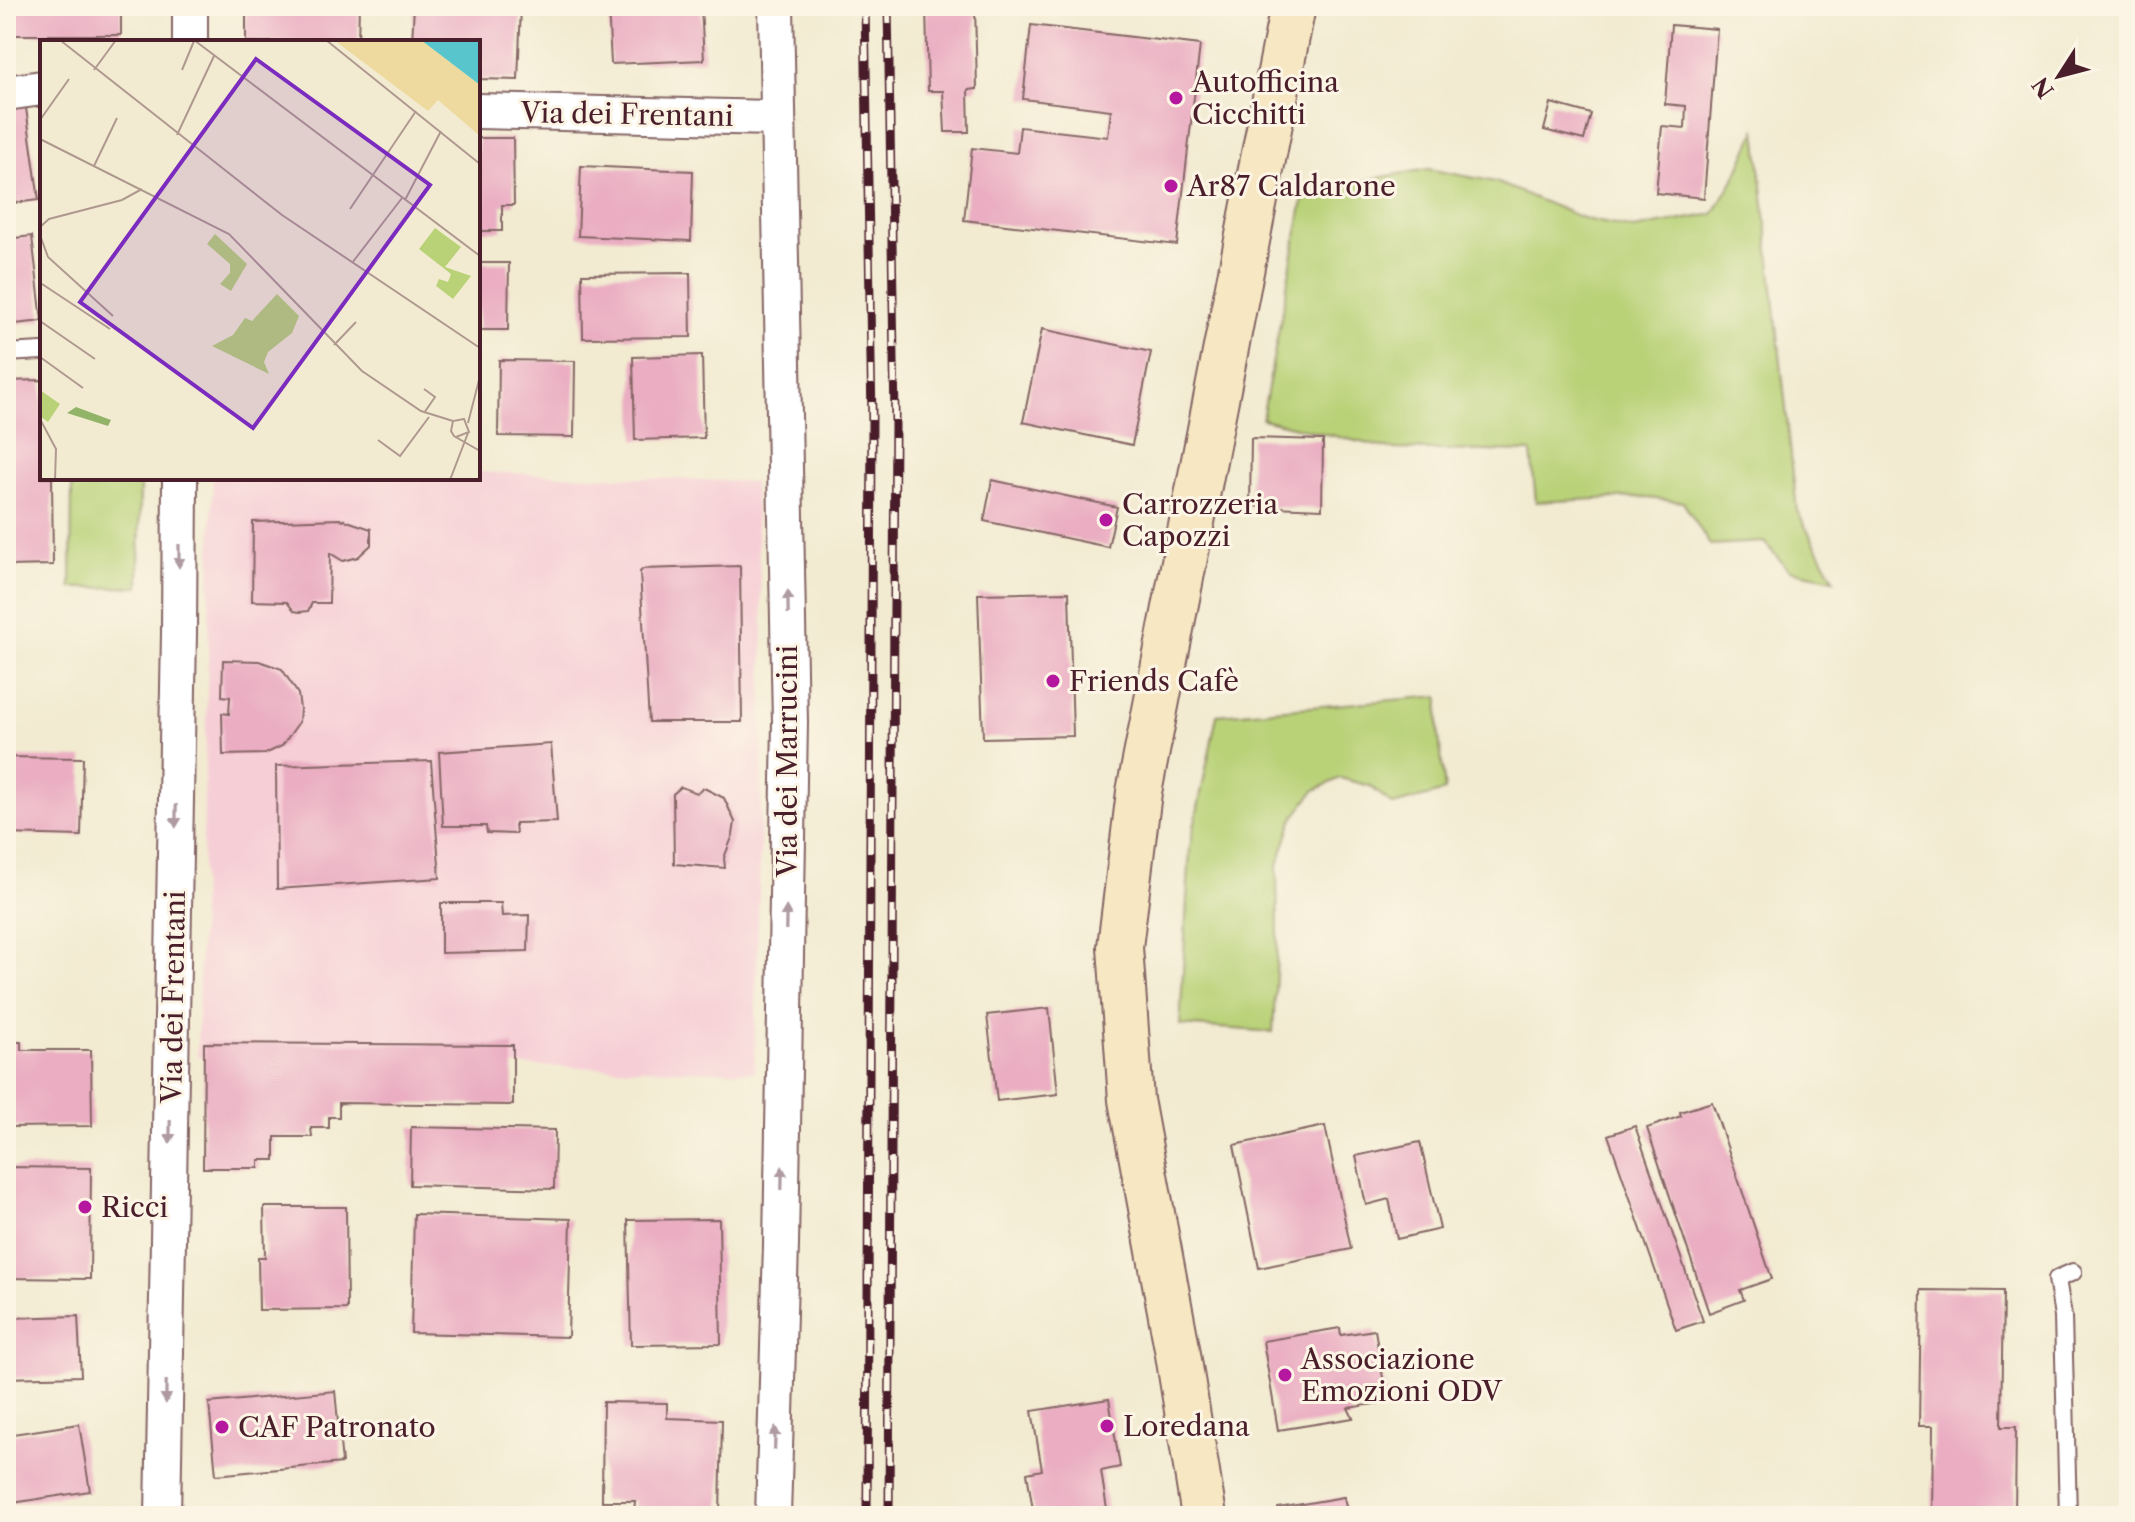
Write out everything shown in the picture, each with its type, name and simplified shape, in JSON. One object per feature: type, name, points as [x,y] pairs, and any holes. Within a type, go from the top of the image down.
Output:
[{"type":"main road","points":[[1204,1516],[1177,1348],[1131,1100],[1120,947],[1139,792],[1293,6]]},
{"type":"street","points":[[190,6],[190,40]]},
{"type":"street","name":"Via dei Marrucini","points":[[773,1516],[790,722],[776,6]]},
{"type":"street","points":[[6,93],[40,88]]},
{"type":"street","name":"Via dei Frentani","points":[[480,111],[777,118]]},
{"type":"street","name":"Via dei Frentani","points":[[163,1516],[180,480]]},
{"type":"lane","points":[[6,353],[40,351]]},
{"type":"lane","points":[[2068,1516],[2063,1316],[2057,1279],[2073,1272]]},
{"type":"shaded area","points":[[480,472],[754,482],[763,626],[754,1072],[197,1057],[213,480],[480,480]]},
{"type":"green space","points":[[1756,130],[1797,511],[1834,579],[1789,570],[1764,542],[1710,545],[1683,502],[1638,497],[1536,502],[1531,452],[1390,449],[1262,419],[1303,200],[1376,178],[1428,169],[1496,182],[1585,219],[1634,229],[1713,214],[1736,176]]},
{"type":"green space","points":[[72,480],[140,480],[139,587],[71,588]]},
{"type":"green space","points":[[1439,696],[1438,727],[1445,791],[1393,805],[1370,786],[1340,778],[1315,790],[1294,817],[1277,868],[1278,936],[1273,1032],[1180,1025],[1190,847],[1217,715]]},
{"type":"building","points":[[6,6],[121,6],[121,35],[6,35]]},
{"type":"building","points":[[246,6],[359,6],[358,40],[246,40]]},
{"type":"building","points":[[414,6],[521,6],[518,80],[480,79],[480,40],[412,40]]},
{"type":"building","points":[[608,6],[701,6],[704,60],[611,64]]},
{"type":"building","points":[[926,6],[975,6],[977,89],[968,90],[969,132],[945,132],[943,91],[928,91]]},
{"type":"building","points":[[1031,25],[1200,45],[1177,245],[964,220],[972,148],[1017,153],[1020,127],[1108,137],[1111,110],[1023,99]]},
{"type":"building","points":[[1671,25],[1717,29],[1704,198],[1656,193],[1662,126],[1685,128],[1686,106],[1665,104]]},
{"type":"building","points":[[25,101],[39,200],[6,204],[6,103]]},
{"type":"building","points":[[1551,103],[1591,114],[1584,140],[1544,130]]},
{"type":"building","points":[[480,138],[513,138],[514,205],[502,205],[502,231],[480,231]]},
{"type":"building","points":[[581,166],[693,171],[691,241],[578,236]]},
{"type":"building","points":[[32,236],[40,321],[6,325],[6,239]]},
{"type":"building","points":[[480,263],[509,263],[508,330],[480,330]]},
{"type":"building","points":[[690,273],[691,337],[583,338],[582,274]]},
{"type":"building","points":[[1042,329],[1151,352],[1132,445],[1023,422]]},
{"type":"building","points":[[702,355],[704,438],[635,440],[633,357]]},
{"type":"building","points":[[499,360],[575,361],[574,437],[498,436]]},
{"type":"building","points":[[40,380],[40,480],[52,480],[53,565],[6,566],[6,381]]},
{"type":"building","points":[[1251,438],[1323,440],[1322,509],[1250,506]]},
{"type":"building","points":[[992,480],[1117,507],[1108,547],[984,521]]},
{"type":"building","points":[[341,519],[371,529],[371,545],[358,557],[343,561],[330,553],[329,603],[312,603],[308,611],[300,612],[294,611],[287,602],[252,601],[253,522]]},
{"type":"building","points":[[740,566],[742,722],[649,722],[640,572],[643,569]]},
{"type":"building","points":[[1069,592],[1073,736],[983,738],[978,594]]},
{"type":"building","points":[[223,660],[259,661],[282,669],[298,694],[300,709],[299,722],[282,746],[265,754],[223,755],[222,713],[229,714],[230,697],[222,696]]},
{"type":"building","points":[[551,744],[557,822],[515,823],[516,834],[487,833],[486,826],[443,826],[439,752]]},
{"type":"building","points":[[6,757],[83,758],[81,836],[6,834]]},
{"type":"building","points":[[431,761],[440,878],[277,889],[276,766]]},
{"type":"building","points":[[681,787],[697,793],[704,788],[724,798],[735,822],[724,858],[725,868],[674,864],[673,794]]},
{"type":"building","points":[[441,903],[501,903],[502,916],[529,915],[528,951],[441,953]]},
{"type":"building","points":[[1049,1008],[1058,1094],[997,1101],[987,1015]]},
{"type":"building","points":[[6,1042],[21,1042],[21,1050],[91,1050],[92,1126],[6,1127]]},
{"type":"building","points":[[204,1043],[513,1045],[513,1105],[339,1103],[339,1117],[329,1117],[329,1128],[311,1128],[312,1137],[275,1137],[275,1160],[259,1160],[259,1168],[203,1168]]},
{"type":"building","points":[[1712,1102],[1772,1279],[1740,1290],[1744,1300],[1709,1313],[1647,1128],[1681,1116],[1680,1112]]},
{"type":"building","points":[[1325,1126],[1351,1249],[1259,1268],[1234,1145]]},
{"type":"building","points":[[1635,1126],[1703,1321],[1676,1330],[1608,1135]]},
{"type":"building","points":[[411,1127],[555,1130],[554,1189],[410,1185]]},
{"type":"building","points":[[1420,1142],[1440,1229],[1397,1239],[1389,1199],[1366,1205],[1356,1156]]},
{"type":"building","points":[[6,1167],[91,1168],[90,1279],[6,1278]]},
{"type":"building","points":[[264,1207],[346,1207],[347,1309],[259,1310],[258,1257],[265,1257]]},
{"type":"building","points":[[414,1214],[571,1219],[568,1337],[411,1333]]},
{"type":"building","points":[[719,1219],[721,1344],[631,1345],[628,1220]]},
{"type":"building","points":[[1921,1290],[2003,1291],[2001,1427],[2016,1427],[2015,1516],[1932,1516],[1933,1426],[1919,1426]]},
{"type":"building","points":[[78,1316],[81,1376],[6,1378],[6,1318]]},
{"type":"building","points":[[1340,1328],[1341,1335],[1375,1330],[1387,1402],[1348,1408],[1353,1418],[1278,1430],[1263,1341]]},
{"type":"building","points":[[335,1391],[342,1463],[216,1475],[209,1403]]},
{"type":"building","points":[[1109,1399],[1120,1467],[1101,1471],[1108,1516],[1034,1516],[1027,1473],[1042,1470],[1032,1411]]},
{"type":"building","points":[[603,1402],[667,1403],[667,1418],[722,1420],[720,1515],[634,1513],[635,1501],[602,1501]]},
{"type":"building","points":[[79,1424],[90,1491],[6,1504],[6,1435]]},
{"type":"building","points":[[1344,1497],[1348,1516],[1279,1516],[1278,1508]]},
{"type":"railway","points":[[865,6],[872,420],[867,1516]]},
{"type":"railway","points":[[888,6],[895,418],[889,1516]]},
{"type":"place","name":"Autofficina Cicchitti","points":[[1176,98]]},
{"type":"place","name":"Ar87 Caldarone","points":[[1171,186]]},
{"type":"place","name":"Carrozzeria Capozzi","points":[[1106,520]]},
{"type":"place","name":"Friends Cafè","points":[[1053,681]]},
{"type":"place","name":"Ricci","points":[[85,1207]]},
{"type":"place","name":"Associazione Emozioni ODV","points":[[1285,1375]]},
{"type":"place","name":"Loredana","points":[[1107,1426]]},
{"type":"place","name":"CAF Patronato","points":[[222,1427]]}]
